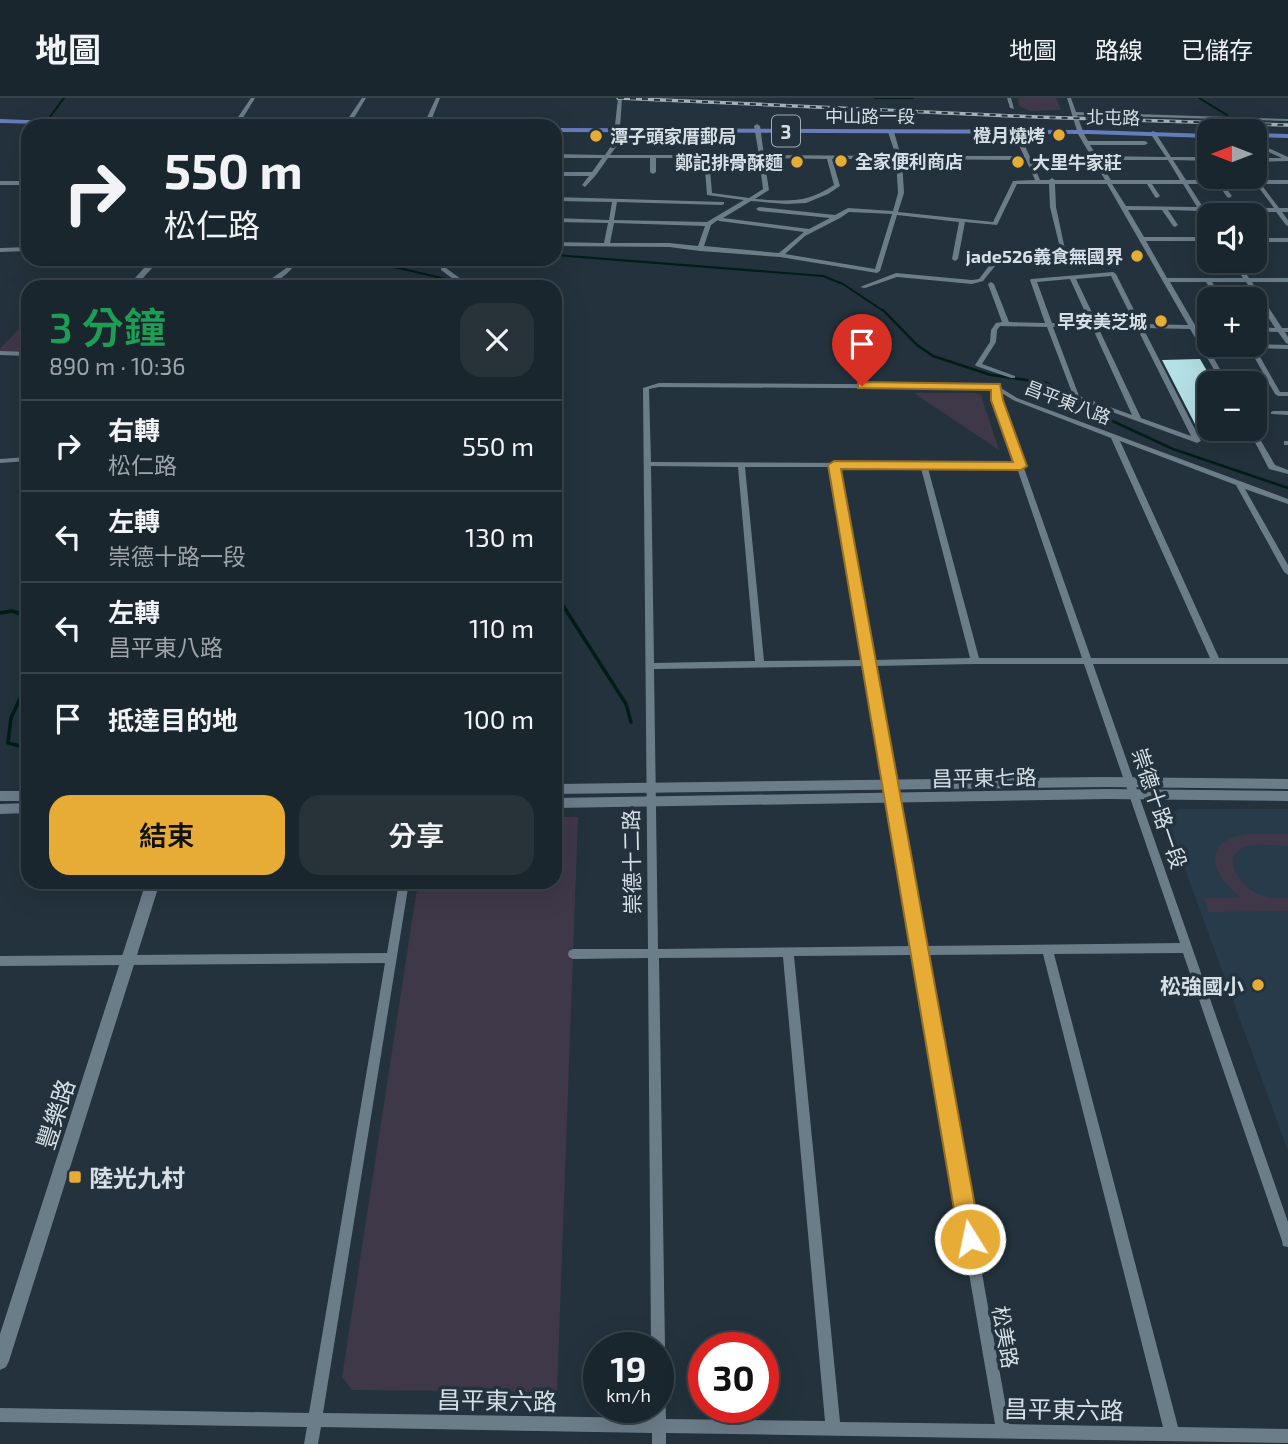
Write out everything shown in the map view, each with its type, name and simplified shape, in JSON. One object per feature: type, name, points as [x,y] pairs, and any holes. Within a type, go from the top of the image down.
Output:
[{"type":"main road","points":[[0,123],[21,123]]},
{"type":"main road","points":[[0,123],[21,126]]},
{"type":"main road","name":"中山路一段","points":[[562,128],[1015,130]]},
{"type":"main road","name":"中山路一段","points":[[757,128],[891,132],[1015,130]]},
{"type":"main road","name":"北屯路","points":[[1015,130],[1197,134]]},
{"type":"main road","name":"北屯路","points":[[1080,130],[1197,134]]},
{"type":"main road","points":[[1267,137],[1288,138]]},
{"type":"street","points":[[240,119],[253,98]]},
{"type":"street","points":[[350,119],[364,98]]},
{"type":"street","points":[[429,119],[438,98]]},
{"type":"street","points":[[585,185],[616,143],[621,98]]},
{"type":"street","points":[[1009,98],[1012,108]]},
{"type":"street","points":[[1069,98],[1087,143],[1218,371]]},
{"type":"street","points":[[1075,113],[1288,120]]},
{"type":"street","points":[[562,220],[708,224],[719,219],[766,190],[757,128]]},
{"type":"street","points":[[1015,130],[1030,158],[1038,181]]},
{"type":"street","points":[[562,243],[780,255],[877,271],[901,193],[899,158],[891,132]]},
{"type":"street","points":[[1153,133],[1198,203]]},
{"type":"street","points":[[1087,143],[1145,143]]},
{"type":"street","points":[[1267,150],[1288,160]]},
{"type":"street","points":[[562,156],[1030,158]]},
{"type":"street","points":[[653,156],[653,172]]},
{"type":"street","points":[[706,156],[709,194],[807,203],[837,186],[829,157]]},
{"type":"street","points":[[1096,158],[1197,159]]},
{"type":"street","points":[[1267,160],[1288,160]]},
{"type":"street","points":[[562,174],[594,174]]},
{"type":"street","points":[[863,287],[896,275],[972,282],[981,280],[995,262],[1058,257],[1064,253],[1053,207],[1052,180]]},
{"type":"street","points":[[1267,180],[1288,182]]},
{"type":"street","points":[[1147,181],[1157,196]]},
{"type":"street","points":[[780,255],[792,243],[848,210],[995,224],[1015,182],[1197,181]]},
{"type":"street","points":[[0,183],[21,183]]},
{"type":"street","points":[[0,192],[9,183]]},
{"type":"street","points":[[1224,189],[1229,196]]},
{"type":"street","points":[[1262,189],[1288,224]]},
{"type":"street","points":[[562,199],[722,203]]},
{"type":"street","points":[[607,244],[615,200]]},
{"type":"street","points":[[1125,208],[1197,209]]},
{"type":"street","points":[[760,209],[839,217]]},
{"type":"street","points":[[1164,209],[1175,225]]},
{"type":"street","points":[[1267,210],[1288,210]]},
{"type":"street","points":[[795,228],[817,216]]},
{"type":"street","points":[[719,219],[811,231]]},
{"type":"street","points":[[955,259],[962,222]]},
{"type":"street","points":[[701,249],[708,224]]},
{"type":"street","points":[[1142,239],[1197,239]]},
{"type":"street","points":[[1267,240],[1288,240]]},
{"type":"street","points":[[0,250],[21,249]]},
{"type":"street","points":[[137,280],[150,266]]},
{"type":"street","points":[[272,280],[292,266]]},
{"type":"street","points":[[443,266],[443,269],[456,280]]},
{"type":"street","points":[[1243,273],[1284,329],[1288,344],[1251,346],[1278,394],[1288,394]]},
{"type":"street","points":[[1113,274],[1197,441],[1076,397],[1033,280],[1072,277],[1113,274]]},
{"type":"street","points":[[1072,277],[1138,419]]},
{"type":"street","points":[[1166,280],[1288,280]]},
{"type":"street","points":[[1208,280],[1212,287]]},
{"type":"street","points":[[991,284],[1006,324]]},
{"type":"street","points":[[1013,377],[978,365],[993,342],[994,330],[998,324],[1197,327]]},
{"type":"street","points":[[0,353],[21,354]]},
{"type":"street","name":"昌平東八路","points":[[659,385],[996,387],[1015,399],[1288,502]]},
{"type":"street","name":"崇德十二路","points":[[658,1332],[646,388],[659,385]]},
{"type":"street","name":"崇德十路一段","points":[[996,387],[997,400],[1288,1241]]},
{"type":"street","points":[[1272,413],[1288,413]]},
{"type":"street","points":[[1114,436],[1216,661]]},
{"type":"street","points":[[1258,441],[1272,467],[1288,472]]},
{"type":"street","points":[[0,461],[21,460]]},
{"type":"street","points":[[646,464],[1021,466]]},
{"type":"street","points":[[741,464],[760,664]]},
{"type":"street","name":"松美路","points":[[834,465],[1003,1430]]},
{"type":"street","points":[[924,465],[975,661]]},
{"type":"street","points":[[1238,482],[1288,572]]},
{"type":"street","points":[[649,666],[975,661],[1288,661]]},
{"type":"street","name":"昌平東七路","points":[[562,802],[652,795],[1134,790],[1288,784]]},
{"type":"street","name":"昌平東七路","points":[[562,789],[652,795]]},
{"type":"street","name":"昌平東七路","points":[[1134,790],[1288,796]]},
{"type":"street","points":[[0,796],[21,796]]},
{"type":"street","points":[[0,809],[21,808]]},
{"type":"street","name":"豐樂路","points":[[0,1361],[151,889]]},
{"type":"street","points":[[311,1444],[403,889]]},
{"type":"street","points":[[573,954],[1187,948]]},
{"type":"street","points":[[1047,949],[1172,1433]]},
{"type":"street","points":[[788,952],[833,1428]]},
{"type":"street","points":[[0,961],[392,958]]},
{"type":"street","name":"昌平東六路","points":[[0,1415],[1288,1436]]},
{"type":"street","points":[[658,1425],[659,1444]]},
{"type":"shaded area","points":[[1018,98],[1056,98],[1061,110],[1030,111],[1019,106]]},
{"type":"shaded area","points":[[21,326],[21,352],[0,349]]},
{"type":"shaded area","points":[[914,393],[981,395],[999,450]]},
{"type":"shaded area","name":"松強國小","points":[[1178,809],[1288,809],[1288,1151],[1167,820]]},
{"type":"shaded area","points":[[562,817],[578,817],[557,1392],[352,1390],[342,1377],[417,889],[562,889]]},
{"type":"shaded area","points":[[1247,834],[1288,834],[1288,846],[1249,846],[1234,855],[1233,861],[1238,876],[1256,893],[1288,898],[1288,911],[1209,912],[1204,898],[1241,898],[1223,880],[1215,860],[1221,844]]},
{"type":"building","points":[[1200,359],[1207,371],[1197,371],[1197,424],[1195,424],[1162,360]]},
{"type":"waterway","points":[[48,119],[64,98]]},
{"type":"waterway","points":[[875,98],[913,98]]},
{"type":"waterway","points":[[1199,98],[1227,115]]},
{"type":"waterway","points":[[562,256],[823,276],[843,284],[885,312]]},
{"type":"waterway","points":[[390,266],[450,280]]},
{"type":"waterway","points":[[885,312],[917,345],[933,356],[991,375],[1047,383],[1056,389],[1052,397],[1058,404],[1082,407],[1173,449],[1288,488]]},
{"type":"waterway","points":[[562,604],[626,704],[631,722]]},
{"type":"waterway","points":[[0,613],[12,611],[21,614]]},
{"type":"waterway","points":[[21,696],[11,718],[8,743],[21,746]]},
{"type":"railway","points":[[618,98],[1037,117],[1288,125]]},
{"type":"place","name":"橙月燒烤","points":[[1059,135]]},
{"type":"place","name":"潭子頭家厝郵局","points":[[596,136]]},
{"type":"place","name":"全家便利商店","points":[[841,161]]},
{"type":"place","name":"鄭記排骨酥麵","points":[[797,162]]},
{"type":"place","name":"大里牛家莊","points":[[1018,162]]},
{"type":"place","name":"jade526義食無國界","points":[[1137,256]]},
{"type":"place","name":"早安美芝城","points":[[1161,321]]},
{"type":"place","name":"松強國小","points":[[1258,985]]},
{"type":"place","name":"陸光九村","points":[[75,1177]]},
{"type":"route","points":[[862,386],[996,387],[997,400],[1021,466],[834,465],[970,1239]]}]
